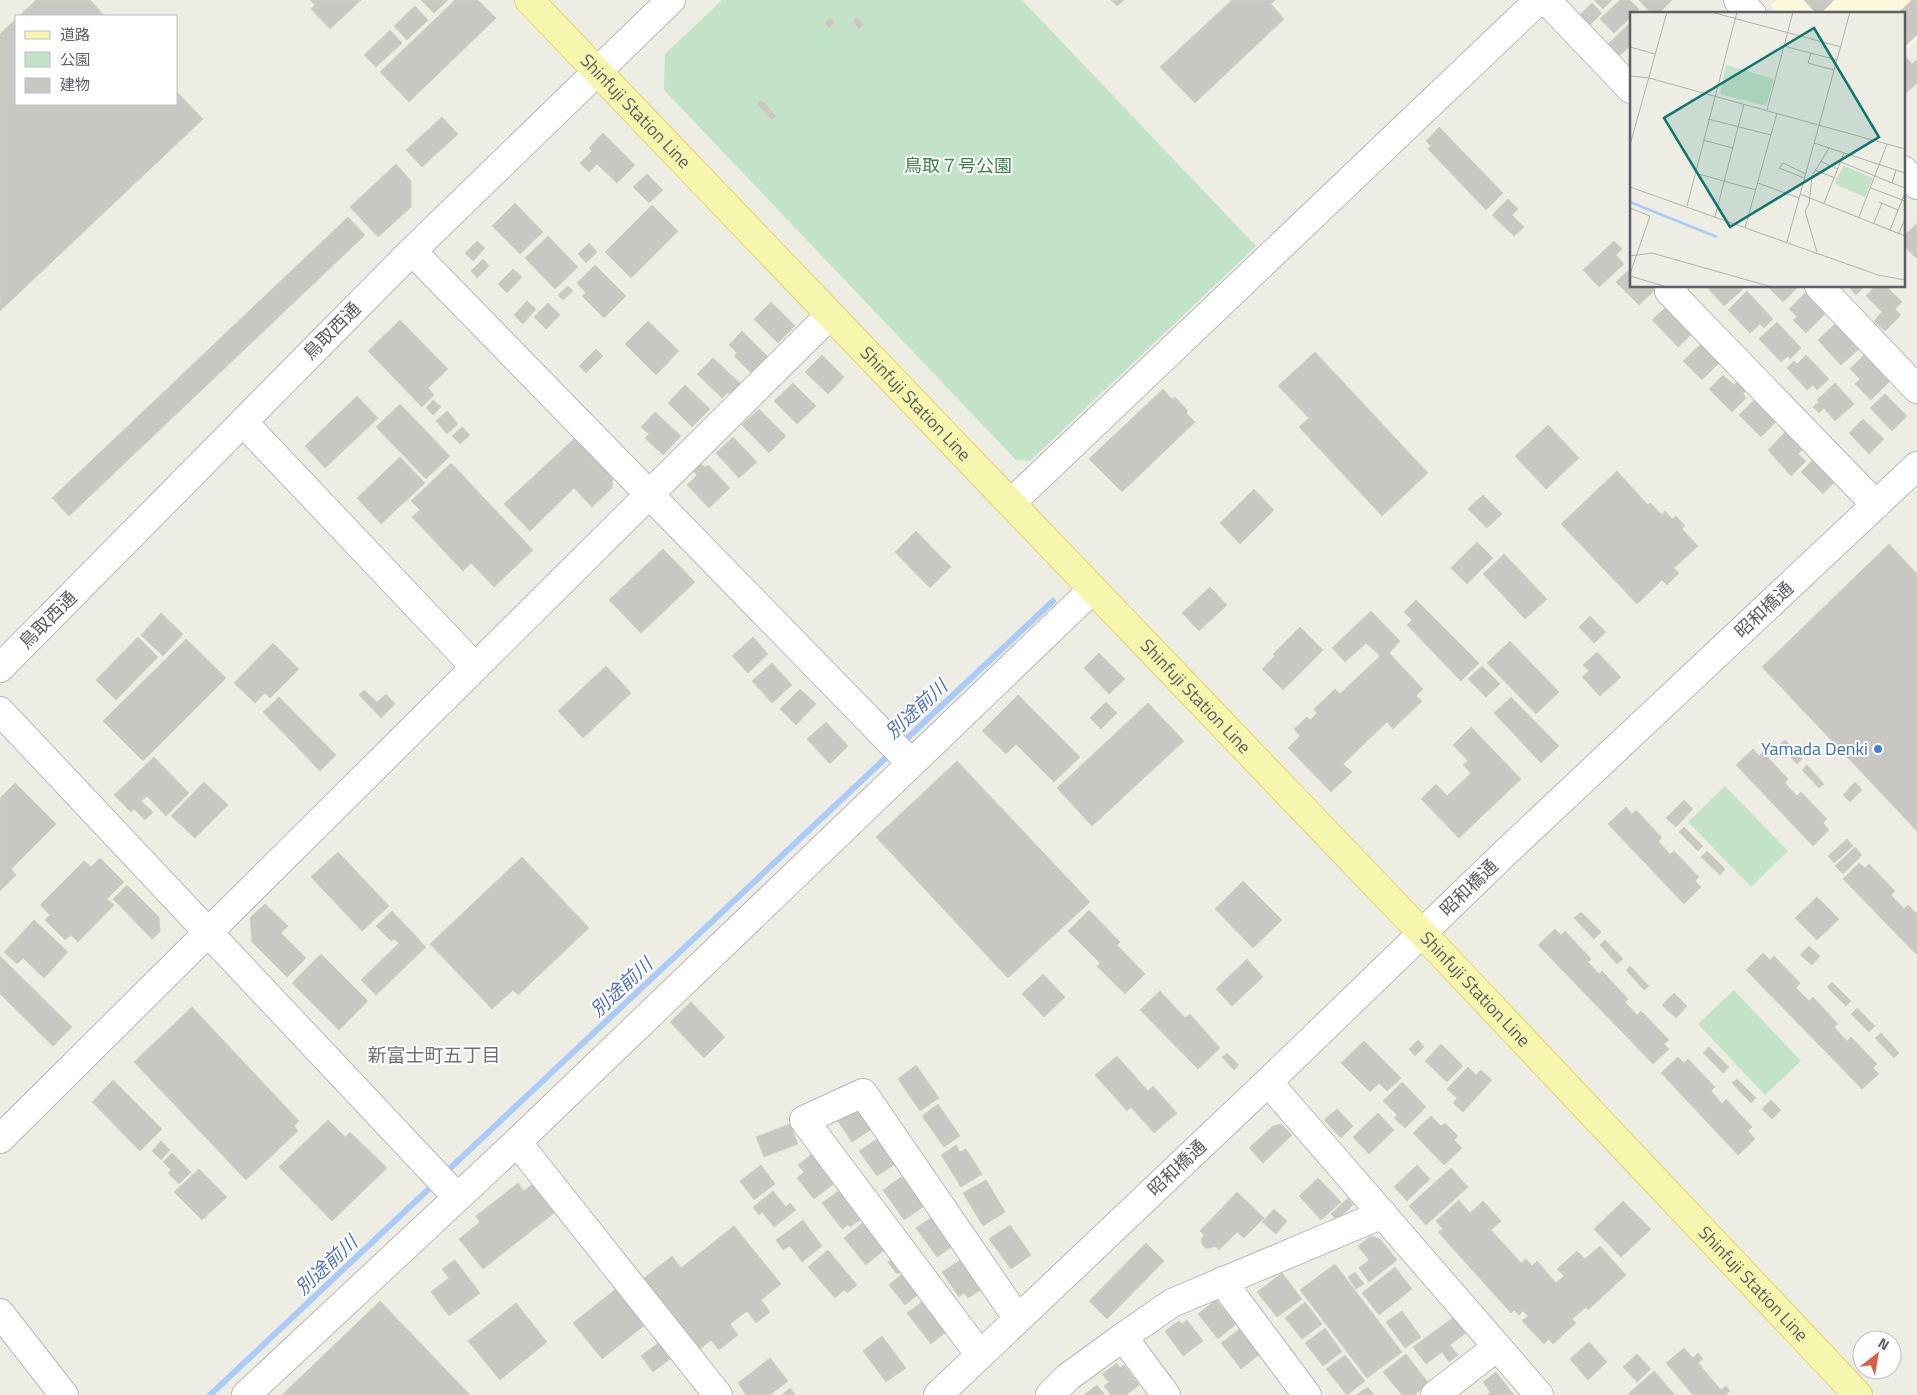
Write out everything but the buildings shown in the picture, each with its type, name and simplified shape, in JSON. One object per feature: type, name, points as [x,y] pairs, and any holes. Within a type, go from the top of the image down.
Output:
[{"type":"main road","name":"Shinfuji Station Line","points":[[529,0],[1422,933],[1858,1395]]},
{"type":"street","name":"鳥取西通","points":[[0,668],[412,251],[671,0]]},
{"type":"street","points":[[1011,503],[1539,0]]},
{"type":"street","points":[[1546,0],[1630,88]]},
{"type":"street","points":[[1738,0],[1750,12]]},
{"type":"street","points":[[1904,171],[1917,185]]},
{"type":"street","points":[[412,251],[911,763]]},
{"type":"street","points":[[1672,288],[1669,291],[1876,505]]},
{"type":"street","points":[[1821,288],[1917,389]]},
{"type":"street","points":[[0,1140],[830,316]]},
{"type":"street","points":[[243,422],[475,668]]},
{"type":"street","name":"昭和橋通","points":[[938,1395],[1422,933],[1917,466]]},
{"type":"street","points":[[246,1395],[517,1142],[1092,590]]},
{"type":"street","points":[[0,711],[457,1197]]},
{"type":"street","points":[[1268,1082],[1539,1395]]},
{"type":"street","points":[[980,1355],[804,1120],[863,1093],[1018,1319]]},
{"type":"street","points":[[517,1142],[718,1395]]},
{"type":"street","points":[[1050,1395],[1068,1377],[1172,1303],[1384,1214]]},
{"type":"street","points":[[1222,1281],[1307,1395]]},
{"type":"street","points":[[0,1313],[64,1395]]},
{"type":"street","points":[[1123,1337],[1166,1395]]},
{"type":"street","points":[[1435,1395],[1497,1347]]},
{"type":"shaded area","points":[[1777,0],[1917,0],[1917,39],[1904,51],[1904,12],[1777,12],[1771,5]]},
{"type":"green space","name":"鳥取７号公園","points":[[722,0],[1022,0],[1256,246],[1030,461],[1016,460],[664,90],[665,54]]},
{"type":"green space","points":[[1725,786],[1788,851],[1751,887],[1688,822]]},
{"type":"green space","points":[[1734,990],[1801,1061],[1765,1095],[1698,1024]]},
{"type":"waterway","name":"別途前川","points":[[901,744],[1053,601]]},
{"type":"waterway","name":"別途前川","points":[[444,1174],[892,752]]},
{"type":"waterway","name":"別途前川","points":[[210,1395],[435,1183]]},
{"type":"place","name":"Yamada Denki","points":[[1878,749]]},
{"type":"district","name":"新富士町五丁目","points":[[434,1055]]}]
